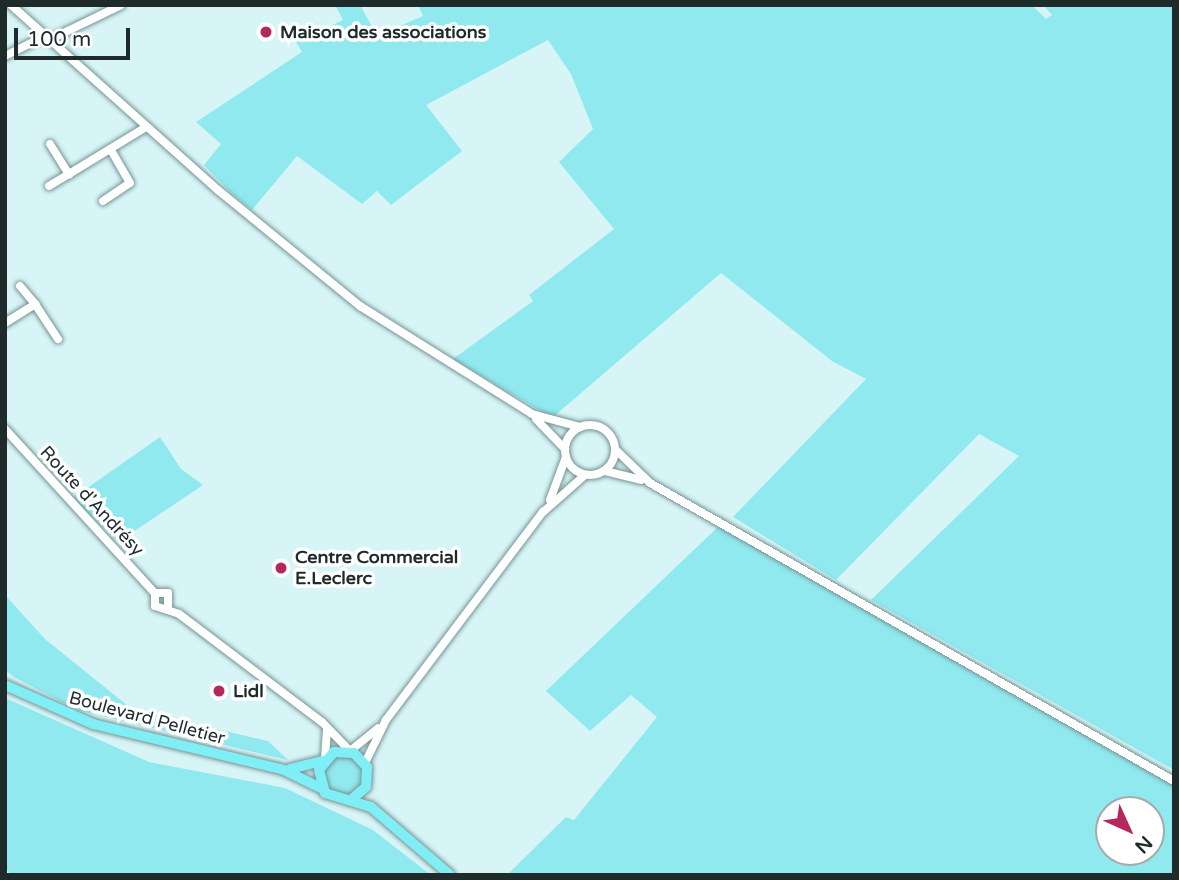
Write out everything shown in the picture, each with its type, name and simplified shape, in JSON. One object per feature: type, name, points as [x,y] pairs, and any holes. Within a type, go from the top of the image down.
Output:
[{"type":"main road","name":"Boulevard Pelletier","points":[[5,685],[93,724],[284,770],[321,788]]},
{"type":"main road","points":[[450,875],[371,807],[352,799],[333,799],[321,788],[324,760],[350,751],[365,763],[367,785],[377,805],[458,875]]},
{"type":"main road","name":"Boulevard Pelletier","points":[[284,770],[324,760]]},
{"type":"main road","points":[[352,799],[367,785]]},
{"type":"street","points":[[11,5],[219,191],[379,319],[532,414],[580,427],[605,429],[616,450],[650,483],[1174,781]]},
{"type":"street","points":[[5,56],[121,5]]},
{"type":"street","points":[[50,186],[146,127]]},
{"type":"street","points":[[50,144],[69,174]]},
{"type":"street","points":[[103,201],[130,183],[110,149]]},
{"type":"street","points":[[20,286],[58,339]]},
{"type":"street","points":[[5,323],[35,304]]},
{"type":"street","points":[[532,414],[585,475]]},
{"type":"street","points":[[543,512],[566,453],[580,427]]},
{"type":"street","name":"Route d'Andrésy","points":[[5,429],[156,593],[155,606],[168,606],[327,728],[350,751]]},
{"type":"street","points":[[605,471],[616,450]]},
{"type":"street","points":[[365,763],[386,720],[543,512],[585,475],[605,471],[650,483]]},
{"type":"street","points":[[350,751],[386,720]]},
{"type":"street","points":[[324,760],[327,728]]},
{"type":"shaded area","points":[[335,5],[360,5],[377,36],[423,16],[418,5],[1032,5],[1046,19],[1052,15],[1043,5],[1174,5],[1174,770],[871,600],[1019,456],[979,434],[836,580],[733,517],[866,379],[832,361],[721,273],[552,418],[453,359],[533,301],[529,295],[614,229],[559,162],[593,129],[571,74],[548,40],[426,105],[462,151],[391,205],[377,191],[362,204],[297,156],[252,210],[231,193],[204,165],[221,144],[196,122],[302,52],[296,42],[343,20]]},
{"type":"shaded area","points":[[160,437],[181,469],[203,485],[118,542],[73,498]]},
{"type":"shaded area","points":[[721,524],[1174,781],[1174,875],[507,875],[566,817],[574,820],[657,717],[631,695],[590,731],[546,691]]},
{"type":"shaded area","points":[[5,595],[45,639],[133,710],[268,741],[288,760],[77,710],[14,677],[5,670]]},
{"type":"shaded area","points":[[5,698],[149,762],[285,788],[373,830],[431,875],[11,875],[5,868]]},
{"type":"shaded area","points":[[343,756],[357,762],[363,776],[357,790],[343,796],[329,790],[323,776],[329,762]]},
{"type":"place","name":"Maison des associations","points":[[266,32]]},
{"type":"place","name":"Centre Commercial E.Leclerc","points":[[281,568]]},
{"type":"place","name":"Lidl","points":[[219,691]]}]
